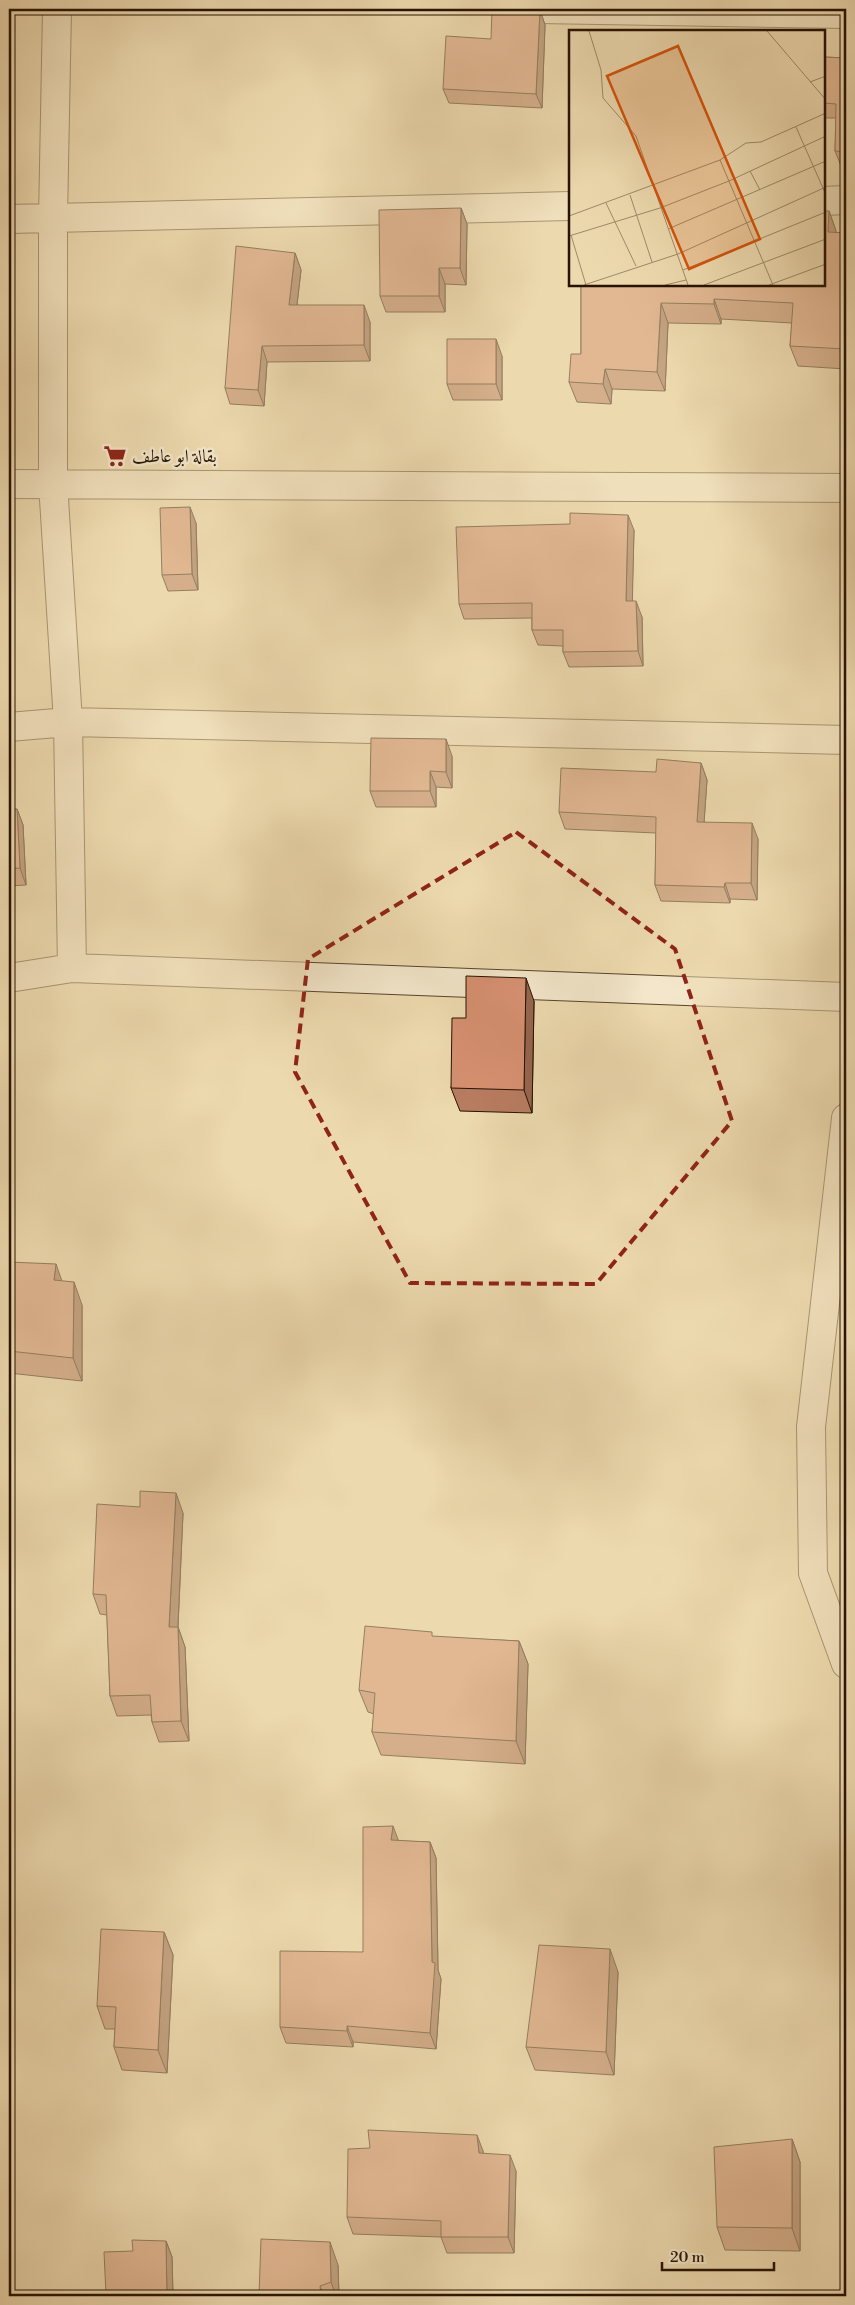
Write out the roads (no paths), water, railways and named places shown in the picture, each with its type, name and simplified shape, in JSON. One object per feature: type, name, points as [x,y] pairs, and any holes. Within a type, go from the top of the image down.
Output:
[{"type":"street","points":[[57,9],[53,218],[53,483],[68,722],[72,968]]},
{"type":"street","points":[[539,9],[846,14]]},
{"type":"street","points":[[825,201],[846,200]]},
{"type":"street","points":[[9,219],[569,206]]},
{"type":"street","points":[[9,484],[846,488]]},
{"type":"street","points":[[9,727],[68,722],[846,740]]},
{"type":"street","points":[[9,978],[72,968],[846,997]]},
{"type":"street","points":[[846,1118],[811,1427],[813,1573],[846,1664]]},
{"type":"place","name":"بقالة ابو عاطف","points":[[115,456]]}]
